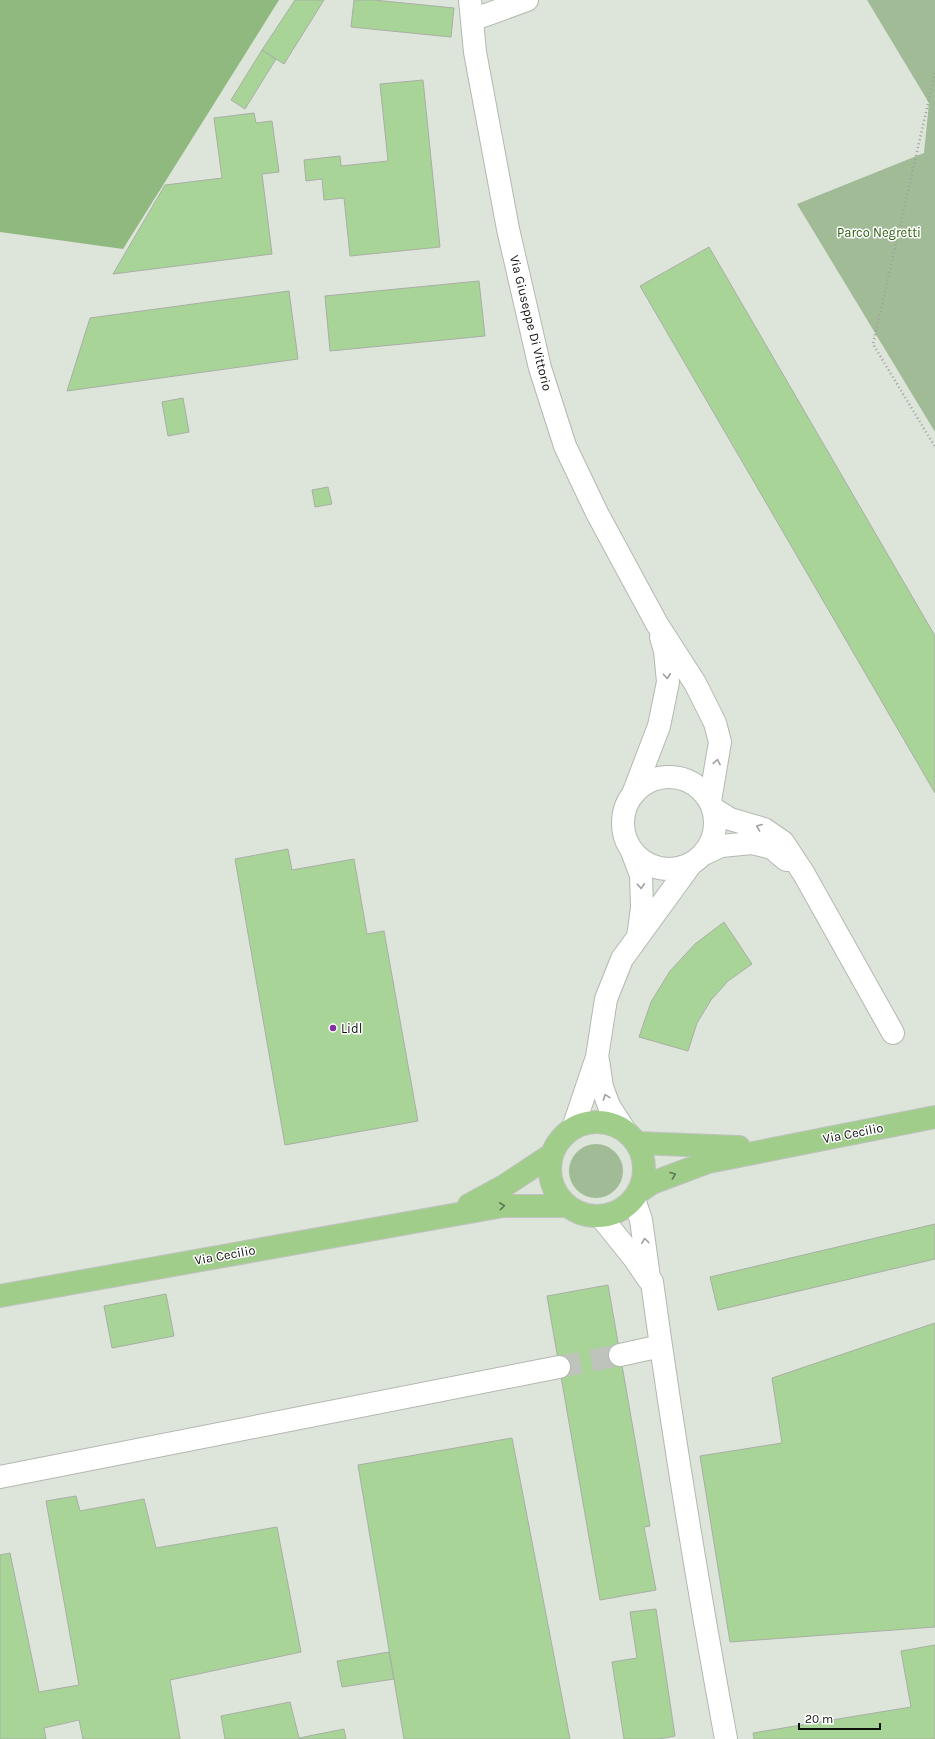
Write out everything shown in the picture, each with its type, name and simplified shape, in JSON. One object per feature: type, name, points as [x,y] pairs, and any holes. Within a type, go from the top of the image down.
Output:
[{"type":"main road","name":"Via Cecilio","points":[[636,1196],[652,1183],[708,1162],[935,1117]]},
{"type":"main road","points":[[598,1122],[610,1124],[630,1137],[642,1154],[644,1179],[636,1196],[630,1203],[617,1212],[602,1217],[587,1216],[574,1211],[562,1202],[554,1189],[550,1178],[549,1166],[556,1144],[564,1135],[573,1128],[585,1123],[598,1122]]},
{"type":"main road","name":"Via Cecilio","points":[[630,1137],[771,1149]]},
{"type":"main road","name":"Via Cecilio","points":[[450,1214],[504,1186],[552,1155]]},
{"type":"main road","name":"Via Cecilio","points":[[0,1296],[450,1214],[503,1206],[567,1206]]},
{"type":"street","points":[[471,10],[527,0]]},
{"type":"street","name":"Via Giuseppe Di Vittorio","points":[[471,10],[475,52],[508,229],[540,368],[566,446],[597,513],[657,624],[695,683],[716,723],[720,742],[712,805]]},
{"type":"street","name":"Via Giuseppe Di Vittorio","points":[[634,794],[659,726],[668,682],[665,651],[657,624]]},
{"type":"street","points":[[573,1128],[597,1057],[606,999],[622,959],[698,859],[713,841],[716,825],[712,805],[707,794],[695,783],[680,777],[664,776],[650,780],[638,788],[628,800],[623,814],[623,829],[628,843],[636,855],[648,864],[662,869],[677,868],[698,859],[721,846],[752,842],[772,848],[804,874]]},
{"type":"street","points":[[712,805],[730,818],[764,829],[783,842],[804,874],[893,1033]]},
{"type":"street","points":[[631,848],[640,875],[642,908],[638,937]]},
{"type":"street","points":[[597,1057],[602,1087],[609,1106],[630,1137]]},
{"type":"street","points":[[636,1196],[641,1220],[649,1280]]},
{"type":"street","points":[[602,1217],[652,1282],[708,1642],[726,1739]]},
{"type":"street","points":[[620,1355],[661,1346]]},
{"type":"street","points":[[0,1478],[559,1367]]},
{"type":"path","points":[[935,73],[873,344],[935,447]]},
{"type":"green space","points":[[0,0],[279,0],[123,249],[0,232]]},
{"type":"green space","name":"Parco Negretti","points":[[867,0],[935,0],[935,432],[797,204],[924,153],[929,103]]},
{"type":"green space","points":[[596,1144],[606,1146],[615,1152],[621,1161],[623,1171],[621,1181],[615,1190],[606,1196],[596,1198],[586,1196],[577,1190],[571,1181],[569,1171],[571,1161],[577,1152],[586,1146]]},
{"type":"building","points":[[295,0],[324,0],[284,64],[262,50]]},
{"type":"building","points":[[354,0],[374,0],[454,8],[451,37],[351,27]]},
{"type":"building","points":[[262,50],[276,59],[245,109],[231,100]]},
{"type":"building","points":[[423,80],[440,247],[350,256],[344,198],[324,200],[322,179],[306,181],[304,160],[340,156],[341,166],[388,161],[380,84]]},
{"type":"building","points":[[254,113],[256,123],[272,121],[279,172],[262,174],[272,254],[113,274],[165,185],[222,178],[214,118]]},
{"type":"building","points":[[709,247],[935,636],[935,793],[640,286]]},
{"type":"building","points":[[479,281],[485,336],[330,351],[325,296]]},
{"type":"building","points":[[289,291],[298,359],[67,391],[90,318]]},
{"type":"building","points":[[183,398],[189,432],[168,436],[162,402]]},
{"type":"building","points":[[328,487],[332,504],[315,507],[312,490]]},
{"type":"building","name":"Lidl","points":[[288,849],[292,870],[354,859],[367,934],[384,931],[418,1121],[285,1145],[235,859]]},
{"type":"building","points":[[724,922],[752,964],[728,981],[711,1000],[697,1023],[688,1051],[639,1037],[651,1002],[670,971],[695,944]]},
{"type":"building","points":[[935,1224],[935,1259],[718,1310],[710,1277]]},
{"type":"building","points":[[608,1285],[650,1526],[644,1527],[656,1590],[600,1600],[547,1296]]},
{"type":"building","points":[[166,1294],[174,1336],[112,1348],[104,1306]]},
{"type":"building","points":[[935,1323],[935,1627],[730,1642],[700,1456],[782,1443],[772,1378]]},
{"type":"building","points":[[512,1438],[570,1739],[404,1739],[358,1465]]},
{"type":"building","points":[[76,1496],[80,1511],[144,1499],[156,1548],[277,1527],[301,1652],[170,1680],[180,1739],[83,1739],[79,1720],[44,1728],[46,1739],[0,1739],[0,1555],[10,1553],[39,1692],[79,1685],[46,1501]]},
{"type":"building","points":[[656,1609],[675,1736],[659,1739],[624,1739],[612,1662],[637,1658],[630,1612]]},
{"type":"building","points":[[935,1645],[935,1739],[754,1739],[753,1733],[911,1707],[901,1651]]},
{"type":"building","points":[[389,1652],[394,1679],[342,1687],[337,1661]]},
{"type":"building","points":[[290,1702],[299,1738],[344,1729],[346,1739],[225,1739],[221,1716]]},
{"type":"tunnel","points":[[559,1367],[620,1355]]},
{"type":"place","name":"Lidl","points":[[333,1028]]}]
